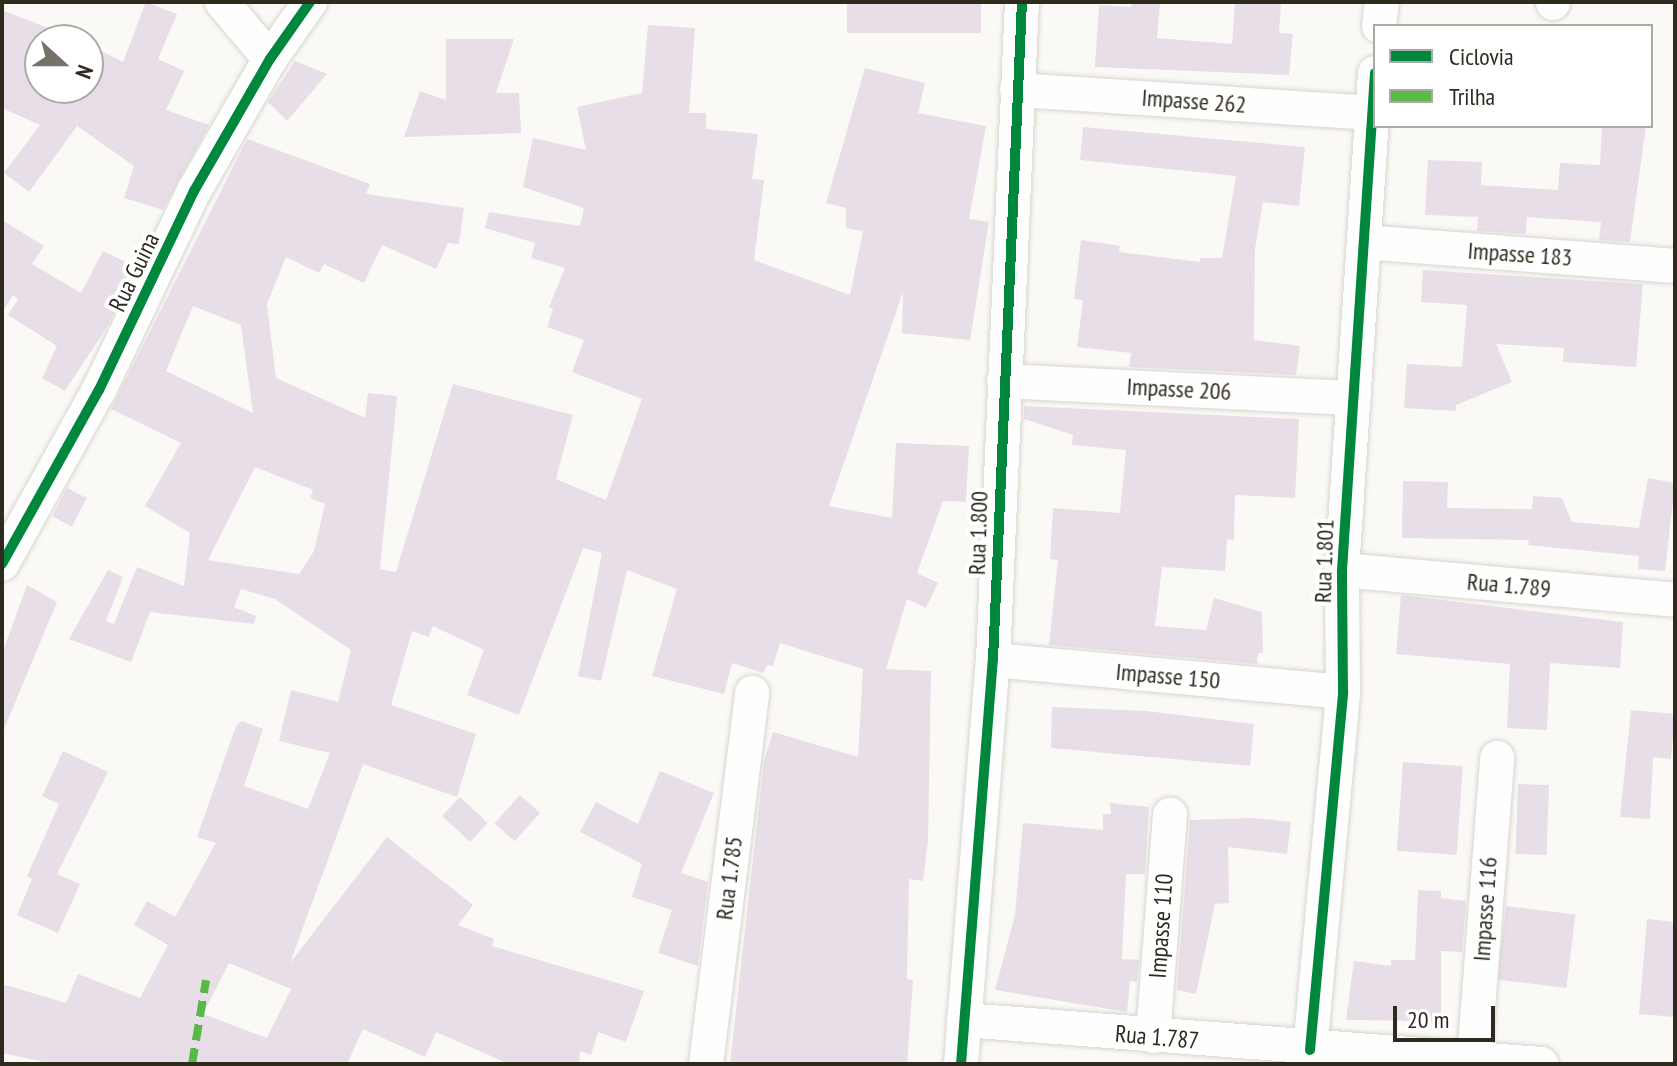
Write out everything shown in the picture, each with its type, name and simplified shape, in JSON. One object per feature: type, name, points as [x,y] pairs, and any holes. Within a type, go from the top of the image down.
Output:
[{"type":"street","points":[[222,2],[270,59]]},
{"type":"street","name":"Rua Guina","points":[[2,564],[99,390],[194,191],[270,59],[310,2]]},
{"type":"street","name":"Rua 1.800","points":[[961,1064],[993,660],[1022,2]]},
{"type":"street","points":[[1379,24],[1382,2]]},
{"type":"street","name":"Impasse 262","points":[[1017,90],[1371,113]]},
{"type":"street","name":"Rua 1.801","points":[[1310,1050],[1343,692],[1342,570],[1373,93]]},
{"type":"street","name":"Impasse 183","points":[[1364,242],[1675,266]]},
{"type":"street","name":"Impasse 206","points":[[1004,381],[1354,398]]},
{"type":"street","name":"Rua 1.789","points":[[1342,570],[1675,600]]},
{"type":"street","name":"Impasse 150","points":[[993,660],[1343,692]]},
{"type":"street","name":"Rua 1.785","points":[[706,1064],[752,693]]},
{"type":"street","name":"Impasse 116","points":[[1474,1060],[1497,758]]},
{"type":"street","name":"Impasse 110","points":[[1153,1036],[1170,815]]},
{"type":"street","name":"Rua 1.787","points":[[964,1020],[1310,1050],[1541,1064]]},
{"type":"building","points":[[146,2],[177,14],[158,59],[184,71],[166,110],[209,125],[163,210],[124,198],[134,166],[77,126],[29,192],[4,173],[40,125],[2,108],[2,10],[38,24],[24,24],[24,104],[104,104],[104,52],[123,62]]},
{"type":"building","points":[[847,2],[981,2],[981,33],[847,33]]},
{"type":"building","points":[[1132,2],[1160,2],[1157,38],[1232,44],[1235,2],[1281,2],[1279,33],[1293,34],[1289,75],[1095,67],[1099,5],[1131,7]]},
{"type":"building","points":[[648,25],[695,28],[689,113],[706,113],[706,129],[758,134],[752,179],[764,180],[754,260],[850,295],[863,231],[846,228],[846,208],[826,203],[865,68],[925,83],[918,113],[986,126],[969,219],[989,222],[970,340],[902,333],[903,292],[829,506],[892,518],[896,443],[969,446],[966,502],[943,501],[917,573],[938,583],[926,608],[907,599],[886,669],[931,671],[928,840],[923,881],[909,879],[907,979],[913,980],[907,1064],[730,1064],[764,761],[773,732],[858,757],[863,669],[780,643],[773,666],[767,665],[763,673],[732,663],[724,694],[652,676],[677,589],[627,570],[601,681],[578,676],[602,553],[583,548],[519,715],[467,695],[484,650],[433,626],[429,637],[412,631],[391,705],[476,734],[457,797],[363,764],[290,963],[387,837],[473,905],[458,925],[494,939],[492,946],[644,991],[626,1042],[598,1032],[591,1055],[580,1051],[579,1064],[509,1064],[436,1032],[425,1057],[363,1029],[347,1064],[53,1064],[2,1053],[2,984],[66,1003],[78,974],[140,998],[168,945],[134,925],[147,901],[175,917],[216,843],[197,837],[236,726],[242,721],[263,729],[244,786],[308,809],[330,753],[279,741],[291,690],[338,702],[351,650],[275,599],[241,589],[234,607],[256,616],[254,624],[150,612],[131,662],[69,639],[108,570],[123,577],[106,621],[114,624],[137,567],[184,586],[190,533],[145,506],[181,443],[111,409],[247,139],[370,184],[366,194],[464,208],[459,244],[448,243],[436,269],[382,245],[364,283],[324,264],[319,273],[286,257],[267,304],[276,378],[365,418],[368,393],[397,396],[380,569],[396,572],[453,384],[573,415],[556,479],[606,500],[642,399],[572,372],[584,340],[547,327],[553,309],[549,307],[565,268],[531,258],[535,243],[485,228],[489,212],[580,226],[584,208],[523,187],[533,138],[586,150],[577,107],[642,93]],"holes":[[[193,306],[241,325],[253,413],[166,371]],[[255,467],[313,490],[310,498],[325,504],[314,551],[299,574],[208,560]],[[229,963],[291,989],[267,1038],[203,1014]]]},
{"type":"building","points":[[446,39],[514,39],[496,93],[519,93],[521,133],[404,137],[420,91],[446,100]]},
{"type":"building","points":[[295,61],[327,74],[287,121],[268,102]]},
{"type":"building","points":[[1083,127],[1305,147],[1299,206],[1263,202],[1255,249],[1254,340],[1300,346],[1296,375],[1129,367],[1131,353],[1077,347],[1083,300],[1074,299],[1081,240],[1120,246],[1119,252],[1200,262],[1200,258],[1222,258],[1236,176],[1080,160]]},
{"type":"building","points":[[1602,128],[1646,128],[1630,242],[1599,240],[1601,222],[1527,217],[1526,234],[1477,231],[1478,217],[1425,215],[1428,160],[1482,162],[1481,185],[1558,190],[1560,163],[1600,165]]},
{"type":"building","points":[[2,220],[44,246],[32,264],[81,293],[103,251],[136,267],[107,327],[65,391],[42,378],[57,346],[8,315],[18,299],[13,295],[2,313]]},
{"type":"building","points":[[1423,270],[1643,284],[1636,367],[1563,362],[1564,348],[1496,344],[1512,382],[1456,405],[1456,411],[1404,408],[1407,364],[1462,367],[1467,305],[1421,302]]},
{"type":"building","points":[[1024,406],[1299,419],[1295,498],[1235,495],[1234,540],[1227,539],[1225,571],[1162,567],[1155,626],[1206,630],[1214,598],[1262,612],[1263,653],[1258,653],[1257,664],[1049,645],[1058,560],[1050,559],[1053,508],[1120,513],[1126,450],[1072,445],[1073,435],[1024,419]]},
{"type":"building","points":[[1648,478],[1675,483],[1665,571],[1638,569],[1639,556],[1528,545],[1529,540],[1402,538],[1403,481],[1448,482],[1447,508],[1532,509],[1533,496],[1562,498],[1572,522],[1639,528]]},
{"type":"building","points":[[67,488],[87,498],[72,526],[52,517]]},
{"type":"building","points":[[27,585],[57,602],[2,734],[2,654]]},
{"type":"building","points":[[1401,595],[1623,622],[1620,668],[1550,663],[1547,730],[1507,728],[1510,664],[1396,654]]},
{"type":"building","points":[[1052,707],[1146,711],[1254,724],[1250,766],[1051,748]]},
{"type":"building","points":[[1631,710],[1675,714],[1671,759],[1653,757],[1650,819],[1620,817]]},
{"type":"building","points":[[63,751],[108,772],[57,874],[80,884],[58,933],[17,915],[32,879],[27,876],[59,804],[42,796]]},
{"type":"building","points":[[1403,762],[1463,766],[1457,855],[1397,851]]},
{"type":"building","points":[[660,771],[714,793],[681,873],[708,882],[698,966],[658,953],[672,910],[632,897],[642,864],[580,832],[596,802],[638,824]]},
{"type":"building","points":[[1518,784],[1549,785],[1547,855],[1516,854]]},
{"type":"building","points":[[520,795],[540,813],[515,841],[495,823]]},
{"type":"building","points":[[460,797],[488,823],[470,842],[442,816]]},
{"type":"building","points":[[1110,803],[1149,807],[1145,874],[1126,874],[1122,959],[1139,960],[1137,982],[1130,981],[1127,1012],[995,990],[1015,915],[1023,823],[1103,830],[1103,814],[1111,814]]},
{"type":"building","points":[[1253,818],[1291,822],[1287,854],[1228,847],[1229,903],[1215,904],[1196,994],[1177,990],[1190,820]]},
{"type":"building","points":[[1418,890],[1441,891],[1441,898],[1466,901],[1462,952],[1441,951],[1441,1021],[1346,1020],[1354,961],[1391,966],[1391,960],[1415,960]]},
{"type":"building","points":[[1506,906],[1575,915],[1566,988],[1497,979]]},
{"type":"building","points":[[1647,919],[1675,922],[1675,1017],[1639,1014]]},
{"type":"marked path","points":[[192,1064],[206,980]]},
{"type":"cycle path","points":[[2,564],[99,390],[194,191],[270,59],[310,2]]},
{"type":"cycle path","points":[[961,1064],[993,660],[1022,2]]},
{"type":"cycle path","points":[[1310,1050],[1343,692],[1342,570],[1373,103]]}]
